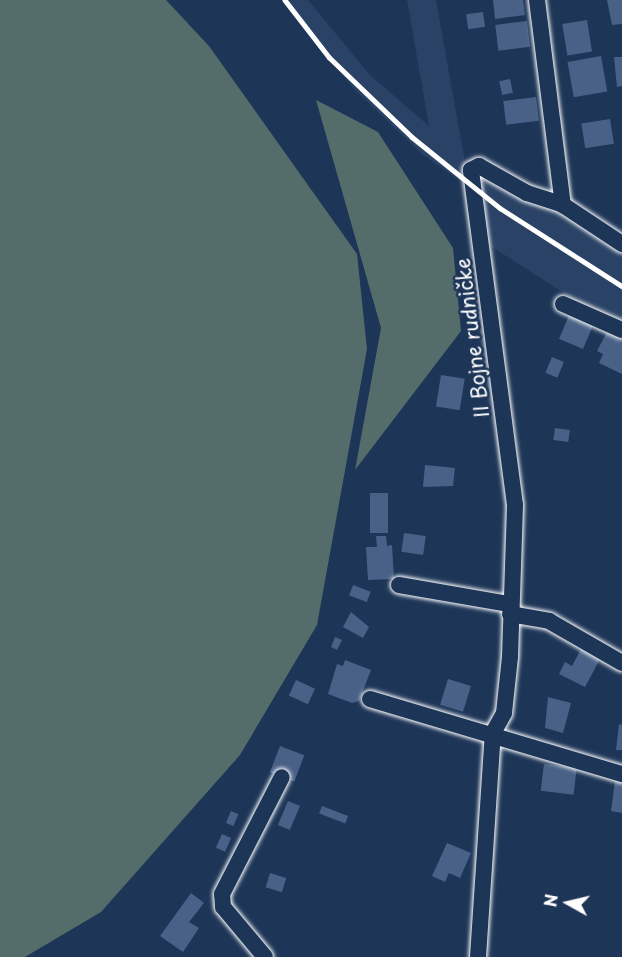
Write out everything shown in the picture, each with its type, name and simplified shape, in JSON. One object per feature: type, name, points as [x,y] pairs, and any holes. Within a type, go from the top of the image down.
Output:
[{"type":"street","points":[[537,0],[563,205]]},
{"type":"street","name":"II Bojne rudničke","points":[[478,957],[493,733],[504,713],[515,505],[471,170],[479,166],[527,193],[563,205],[622,244]]},
{"type":"street","points":[[563,304],[622,330]]},
{"type":"street","points":[[399,585],[509,609],[549,621],[622,663]]},
{"type":"street","points":[[370,699],[493,733],[622,774]]},
{"type":"street","points":[[265,957],[223,907],[222,894],[282,777]]},
{"type":"shaded area","points":[[281,0],[308,0],[370,75],[429,126],[407,0],[436,0],[466,168],[479,166],[622,244],[622,330],[481,240],[470,188],[422,154],[354,89]]},
{"type":"green space","points":[[0,0],[166,0],[209,46],[357,254],[367,349],[317,625],[240,755],[101,912],[25,957],[0,957]]},
{"type":"green space","points":[[316,100],[378,132],[453,248],[461,331],[355,470],[381,328]]},
{"type":"building","points":[[493,0],[523,0],[525,15],[495,19]]},
{"type":"building","points":[[607,0],[622,0],[622,24],[612,25]]},
{"type":"building","points":[[483,12],[485,27],[468,29],[466,14]]},
{"type":"building","points":[[587,20],[592,52],[567,56],[562,24]]},
{"type":"building","points":[[527,21],[530,47],[498,51],[495,25]]},
{"type":"building","points":[[601,56],[607,91],[574,97],[568,62]]},
{"type":"building","points":[[614,57],[622,57],[622,86],[617,87]]},
{"type":"building","points":[[510,79],[513,93],[502,95],[499,81]]},
{"type":"building","points":[[536,97],[539,121],[506,125],[503,101]]},
{"type":"building","points":[[610,119],[614,144],[585,148],[581,124]]},
{"type":"building","points":[[570,313],[594,323],[583,349],[559,339]]},
{"type":"building","points":[[607,332],[622,339],[622,374],[599,363],[603,354],[597,351]]},
{"type":"building","points":[[552,357],[564,362],[557,378],[545,373]]},
{"type":"building","points":[[441,375],[465,379],[460,410],[436,407]]},
{"type":"building","points":[[555,428],[570,430],[568,442],[553,440]]},
{"type":"building","points":[[425,465],[455,468],[453,486],[423,487]]},
{"type":"building","points":[[370,493],[388,493],[388,533],[370,533]]},
{"type":"building","points":[[404,533],[426,536],[423,555],[401,552]]},
{"type":"building","points":[[376,536],[386,536],[387,546],[392,545],[394,579],[368,580],[366,547],[377,547]]},
{"type":"building","points":[[353,585],[371,592],[367,602],[349,595]]},
{"type":"building","points":[[351,612],[369,627],[363,638],[343,627]]},
{"type":"building","points":[[335,637],[342,640],[337,650],[331,647]]},
{"type":"building","points":[[581,649],[600,659],[585,687],[559,674],[565,662],[572,666]]},
{"type":"building","points":[[345,660],[371,670],[359,701],[352,703],[328,694],[337,664],[343,666]]},
{"type":"building","points":[[448,679],[471,686],[463,712],[440,705]]},
{"type":"building","points":[[296,680],[315,689],[308,704],[289,695]]},
{"type":"building","points":[[548,697],[571,703],[563,733],[545,728]]},
{"type":"building","points":[[619,724],[622,725],[622,750],[616,750]]},
{"type":"building","points":[[280,746],[304,755],[294,781],[270,772]]},
{"type":"building","points":[[544,764],[577,768],[573,795],[541,791]]},
{"type":"building","points":[[615,781],[622,782],[622,813],[611,811]]},
{"type":"building","points":[[288,801],[300,806],[290,830],[278,825]]},
{"type":"building","points":[[322,806],[348,816],[345,824],[319,813]]},
{"type":"building","points":[[231,811],[238,814],[233,826],[226,823]]},
{"type":"building","points":[[222,834],[231,838],[225,852],[216,848]]},
{"type":"building","points":[[447,843],[471,853],[460,878],[449,873],[445,882],[432,876]]},
{"type":"building","points":[[270,873],[286,878],[282,892],[266,887]]},
{"type":"building","points":[[191,893],[204,903],[189,922],[199,928],[183,952],[160,936]]},
{"type":"railway","points":[[285,0],[329,57],[412,137],[500,208],[622,286]]}]
